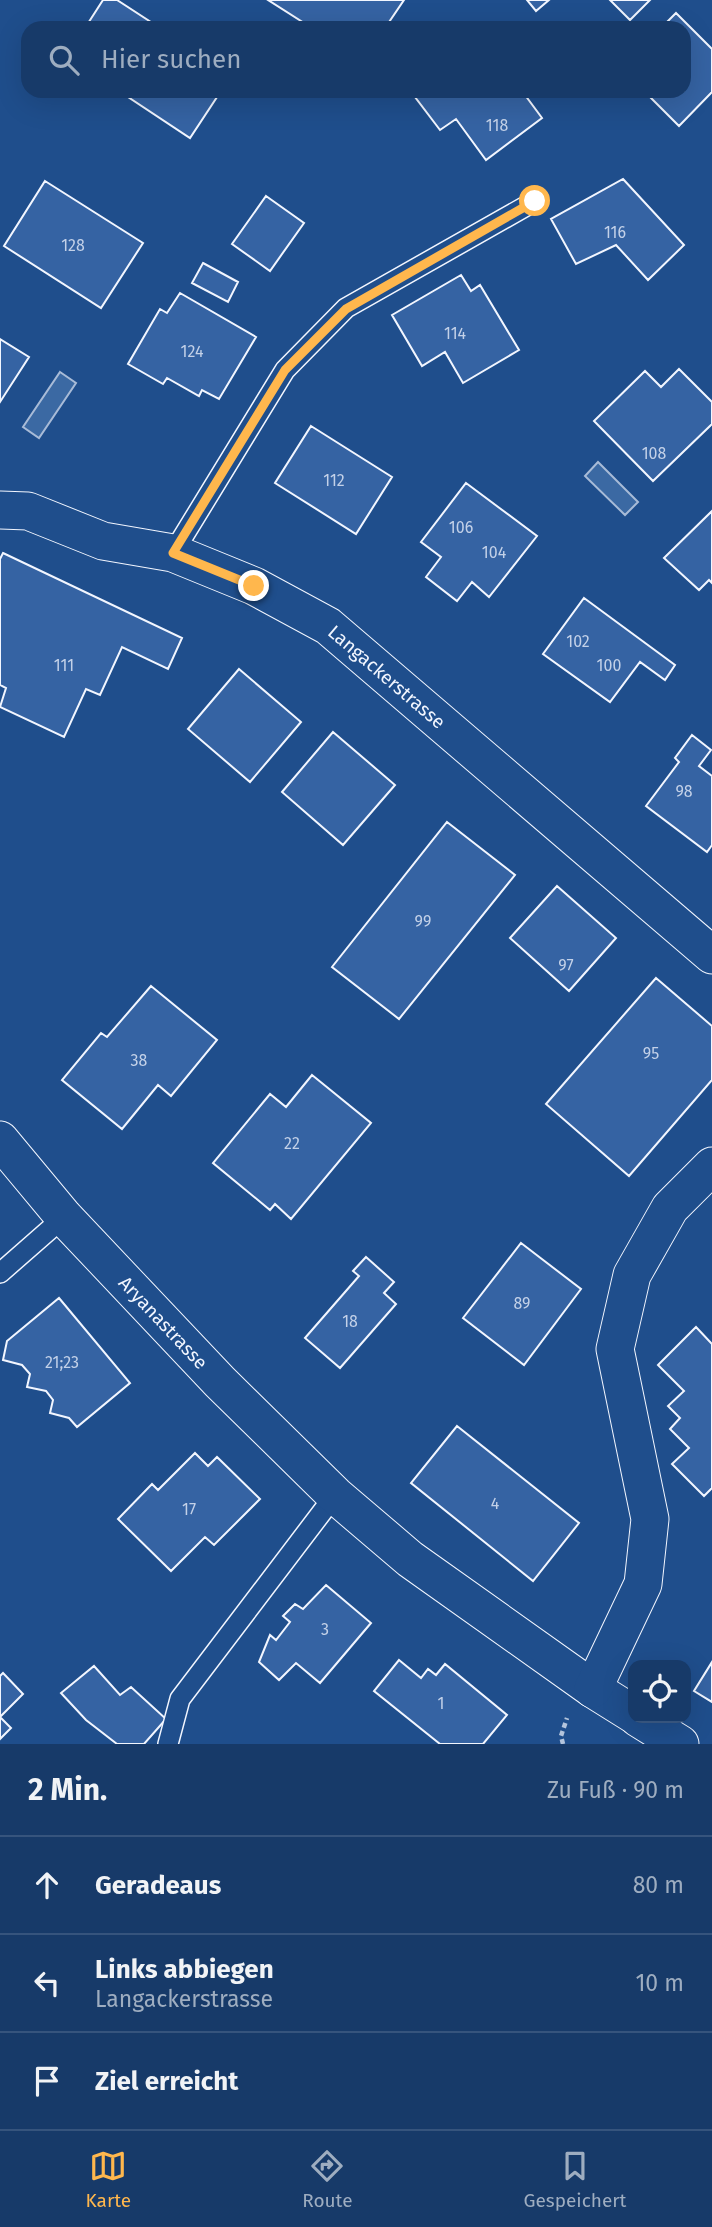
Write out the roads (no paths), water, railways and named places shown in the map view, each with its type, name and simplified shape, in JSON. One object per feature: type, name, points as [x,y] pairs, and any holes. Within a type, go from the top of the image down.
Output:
[{"type":"street","name":"Langackerstrasse","points":[[0,510],[28,511],[103,541],[173,553],[254,586],[328,626],[712,955]]},
{"type":"street","name":"Aryanastrasse","points":[[0,1140],[64,1217],[220,1382],[335,1495],[410,1559],[628,1711]]},
{"type":"street","points":[[593,1689],[643,1584],[650,1519],[615,1349],[632,1275],[670,1208],[712,1166]]},
{"type":"street","points":[[646,1723],[680,1744]]},
{"type":"lane","points":[[173,553],[285,370],[346,309],[535,201]]},
{"type":"lane","points":[[0,1273],[64,1217]]},
{"type":"lane","points":[[168,1744],[180,1699],[335,1495]]},
{"type":"water","points":[[60,372],[76,383],[39,438],[23,427]]},
{"type":"water","points":[[598,462],[638,502],[625,515],[585,476]]}]
